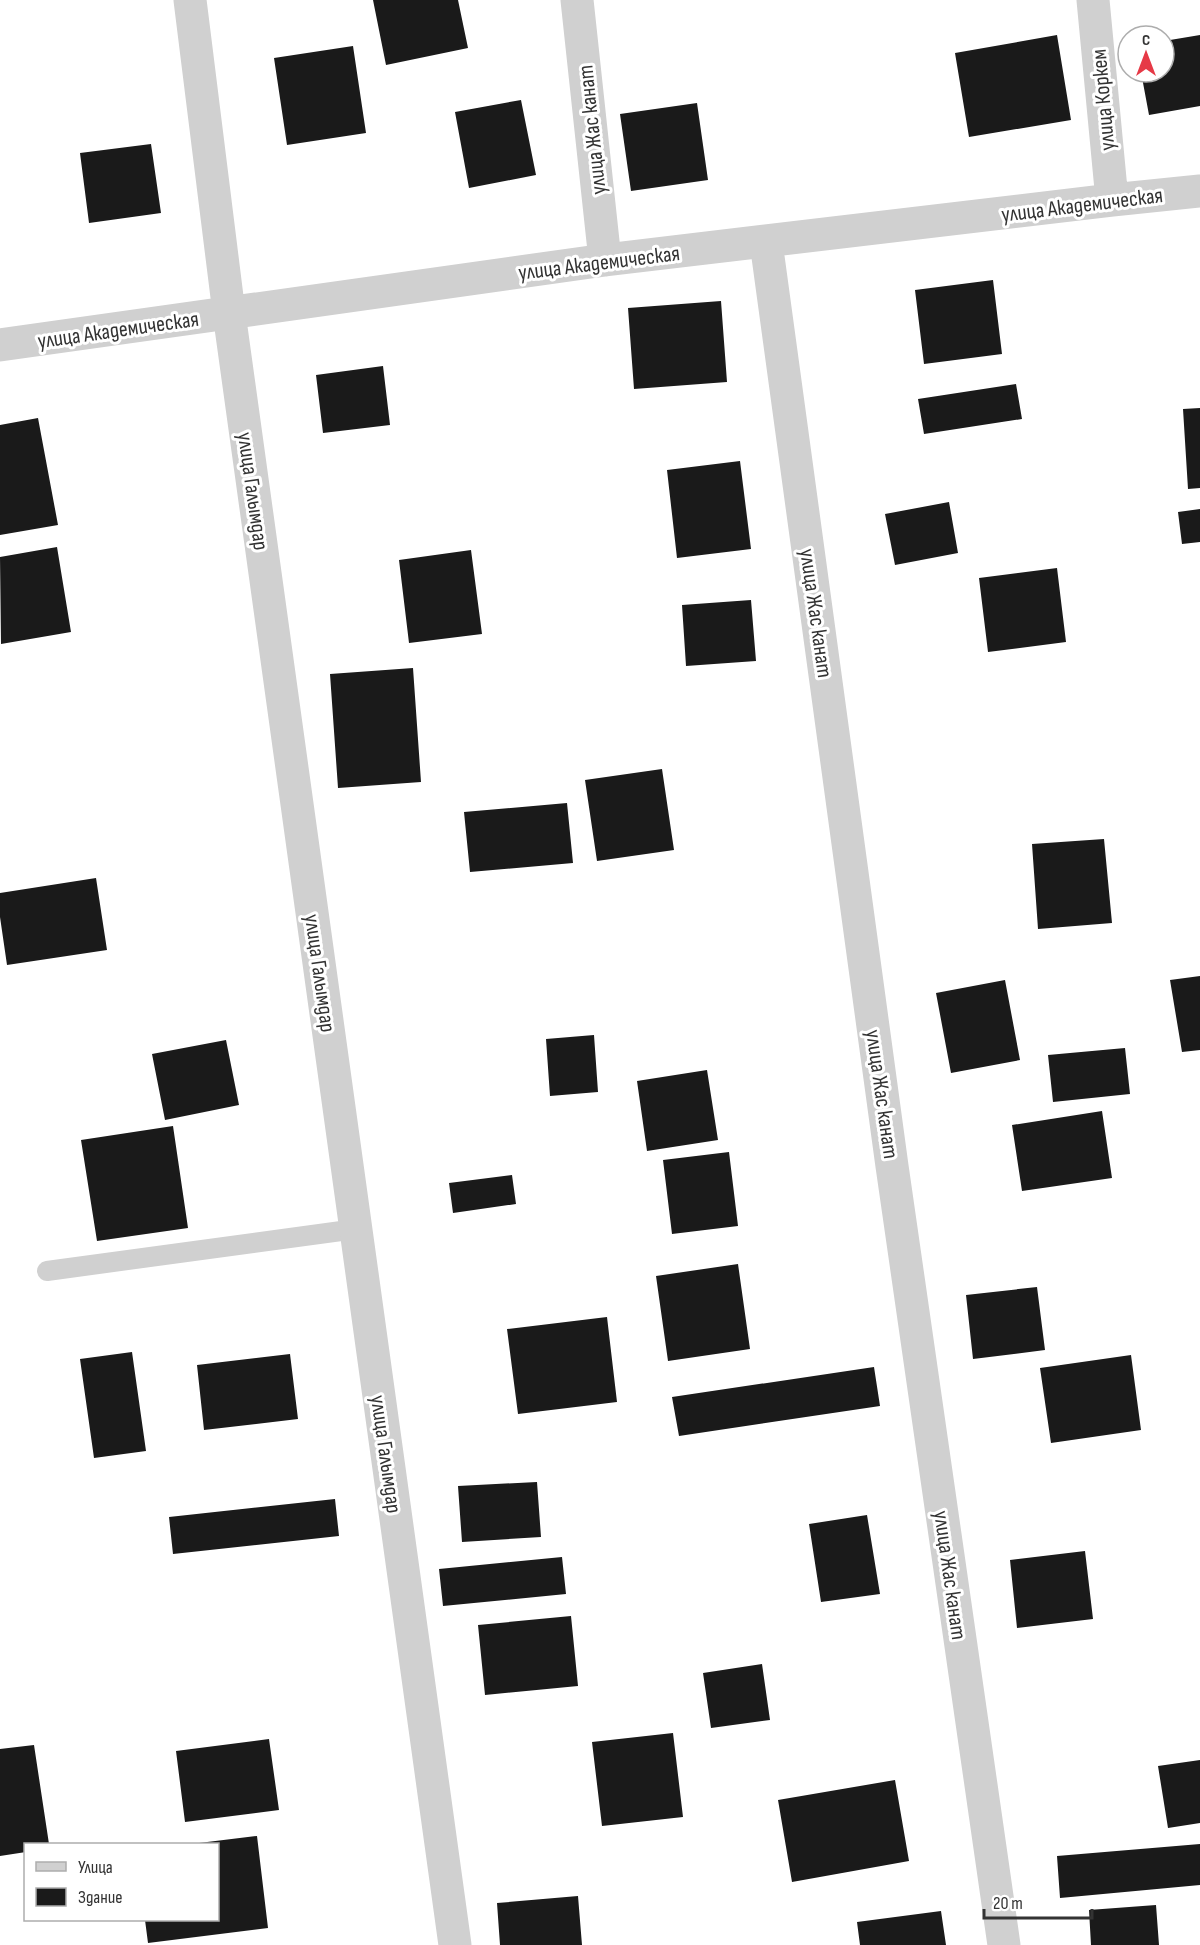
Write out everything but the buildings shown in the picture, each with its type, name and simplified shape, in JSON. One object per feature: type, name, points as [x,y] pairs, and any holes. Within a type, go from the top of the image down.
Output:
[{"type":"street","name":"улица Галымдар","points":[[190,0],[230,313],[455,1945]]},
{"type":"street","name":"улица Жас канат","points":[[577,0],[605,260]]},
{"type":"street","name":"улица Коркем","points":[[1093,0],[1112,200]]},
{"type":"street","name":"улица Академическая","points":[[0,345],[605,260],[1200,191]]},
{"type":"street","name":"улица Жас канат","points":[[766,242],[896,1190],[1004,1945]]},
{"type":"lane","points":[[46,1272],[356,1229]]}]
